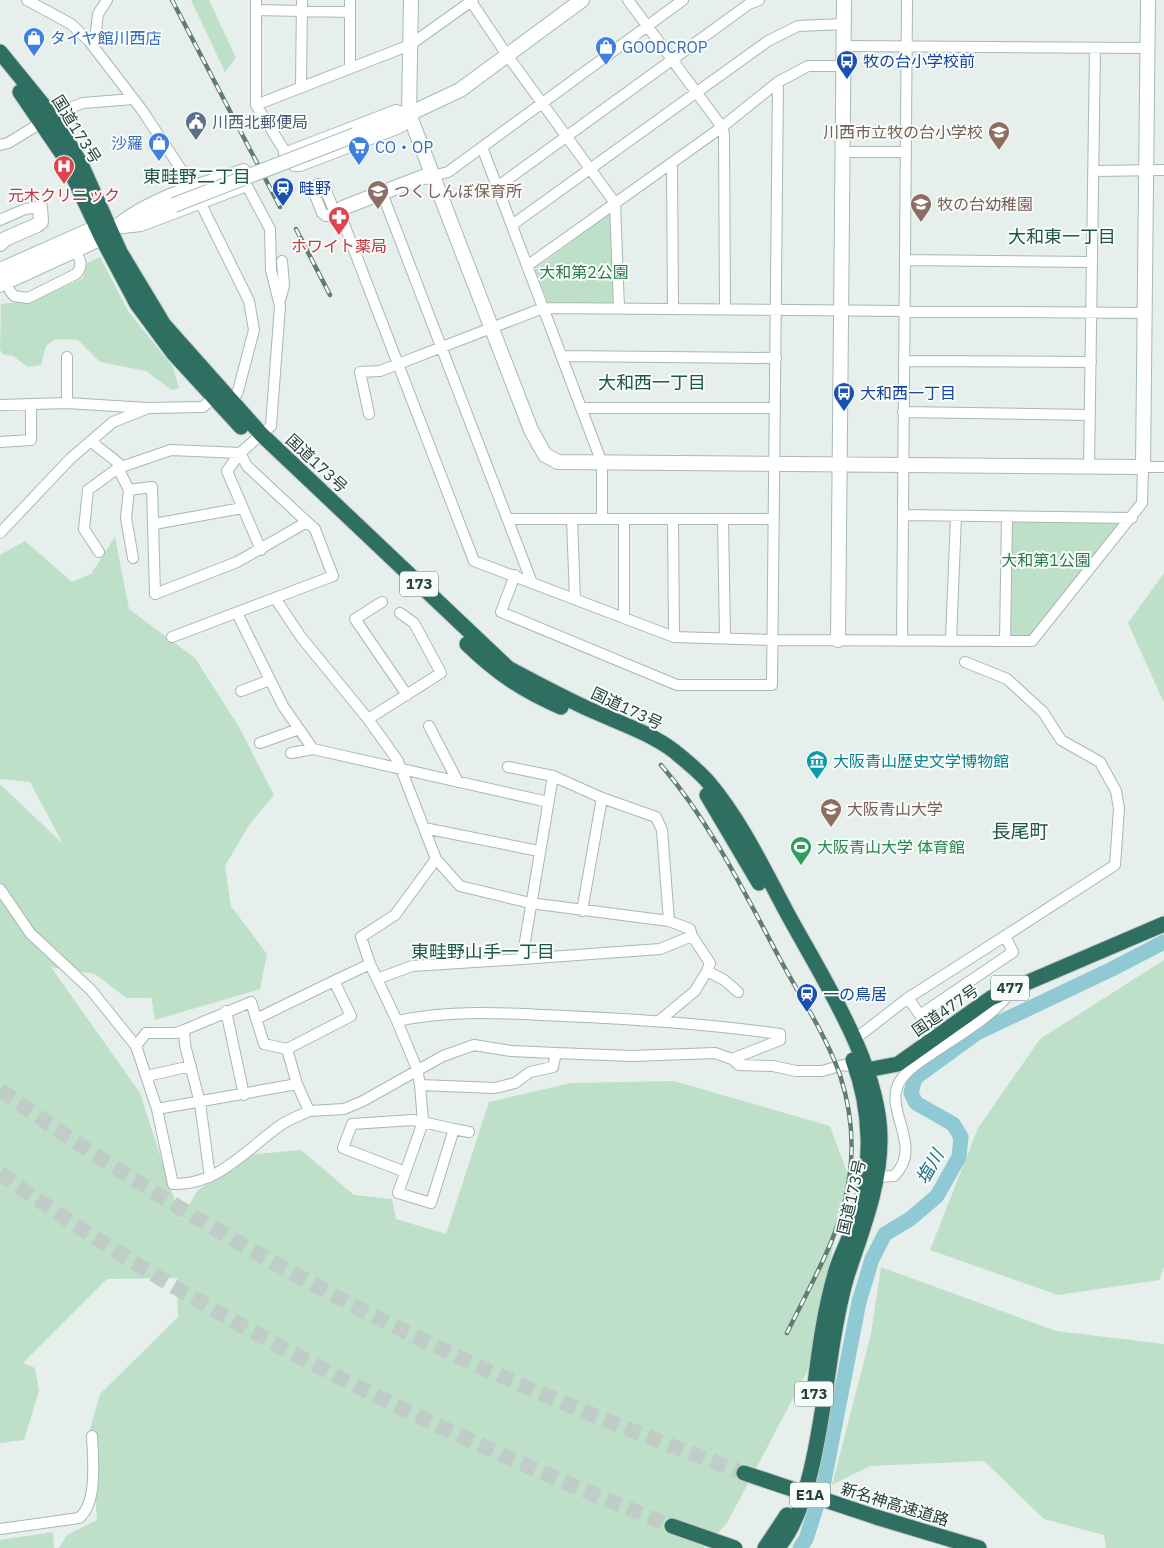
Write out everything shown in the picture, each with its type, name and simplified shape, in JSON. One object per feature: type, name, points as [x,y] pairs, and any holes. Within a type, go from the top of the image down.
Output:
[{"type":"highway","name":"国道173号","points":[[0,52],[80,164],[103,232],[120,252],[164,326],[216,395],[494,669],[532,694],[650,746],[680,768],[709,796],[874,1090],[880,1137],[877,1177],[861,1240],[850,1268],[839,1307],[813,1461],[800,1506],[782,1542],[777,1548]]},
{"type":"highway","name":"国道173号","points":[[0,68],[48,120]]},
{"type":"highway","name":"国道173号","points":[[216,395],[232,402],[257,437],[508,668],[556,694],[644,734],[672,750],[708,782],[730,810],[758,859],[854,1039],[861,1069],[869,1140],[866,1179],[857,1217],[835,1273],[823,1327],[809,1430],[798,1481],[788,1514],[765,1548]]},
{"type":"highway","name":"国道477号","points":[[861,1069],[898,1064],[991,998],[1016,985],[1164,924]]},
{"type":"highway","name":"新名神高速道路","points":[[744,1473],[876,1517],[979,1548]]},
{"type":"highway","points":[[672,1526],[735,1548]]},
{"type":"street","points":[[27,0],[71,24],[94,48],[133,99],[192,186],[249,301],[254,330],[238,391],[232,402]]},
{"type":"street","points":[[94,48],[98,14],[107,0]]},
{"type":"street","points":[[301,86],[302,0]]},
{"type":"street","points":[[350,0],[350,67]]},
{"type":"street","points":[[411,0],[409,114],[490,327],[532,430],[545,455],[558,462],[1164,467]]},
{"type":"street","points":[[1,267],[103,232],[409,114],[460,90],[582,0]]},
{"type":"street","points":[[628,0],[670,60],[722,127],[724,135],[725,309]]},
{"type":"street","points":[[683,0],[541,102],[448,172],[382,193],[332,212],[396,364],[470,556],[474,561],[674,637],[773,640],[1005,641],[1032,641],[1132,518],[1142,503],[1148,0]]},
{"type":"street","points":[[497,187],[670,60],[749,4],[759,0]]},
{"type":"street","points":[[838,640],[844,0]]},
{"type":"street","points":[[902,640],[907,0]]},
{"type":"street","points":[[256,105],[410,45],[471,1],[507,55],[615,203],[619,308]]},
{"type":"street","points":[[350,12],[302,11],[256,5],[256,105],[284,153],[294,166],[300,166],[397,129],[403,126],[409,114]]},
{"type":"street","points":[[512,226],[768,41],[798,26],[844,24]]},
{"type":"street","points":[[844,46],[1147,48]]},
{"type":"street","points":[[1089,466],[1095,48]]},
{"type":"street","points":[[527,266],[722,127],[778,82],[808,66],[843,66]]},
{"type":"street","points":[[515,575],[501,612],[677,685],[772,685],[778,82]]},
{"type":"street","points":[[0,145],[8,143],[59,112],[83,103],[133,99]]},
{"type":"street","points":[[284,153],[396,110],[409,114]]},
{"type":"street","points":[[482,147],[602,462],[602,519]]},
{"type":"street","points":[[843,152],[906,152]]},
{"type":"street","points":[[672,163],[674,309]]},
{"type":"street","points":[[76,250],[81,262],[80,270],[76,274],[28,298],[14,296],[5,288],[76,250],[134,210],[192,186],[244,169],[247,186],[270,229],[271,270],[279,301],[279,337],[271,426],[240,453],[227,471],[261,550]]},
{"type":"street","points":[[1093,170],[1164,170]]},
{"type":"street","points":[[103,232],[141,226],[247,186]]},
{"type":"street","points":[[382,193],[532,583]]},
{"type":"street","points":[[0,220],[26,209],[40,207],[41,222],[38,225],[5,239],[0,244]]},
{"type":"street","points":[[905,260],[1092,262]]},
{"type":"street","points":[[279,301],[284,286],[282,261]]},
{"type":"street","points":[[369,414],[360,372],[380,371],[440,346],[543,308],[1144,313]]},
{"type":"street","points":[[561,356],[776,358]]},
{"type":"street","points":[[67,357],[67,403]]},
{"type":"street","points":[[904,361],[1091,362]]},
{"type":"street","points":[[0,405],[67,403],[147,408],[203,407],[216,395]]},
{"type":"street","points":[[0,442],[31,440],[30,404]]},
{"type":"street","points":[[0,533],[70,459],[113,422],[147,408]]},
{"type":"street","points":[[581,408],[775,408]]},
{"type":"street","points":[[903,412],[1090,415]]},
{"type":"street","points":[[91,441],[101,450],[111,455],[120,467],[128,490],[126,518],[134,558]]},
{"type":"street","points":[[99,552],[84,529],[88,490],[120,467],[171,450],[240,453]]},
{"type":"street","points":[[172,637],[333,576],[315,529],[247,466],[240,453]]},
{"type":"street","points":[[128,490],[152,487],[155,594],[238,562],[307,522]]},
{"type":"street","points":[[154,524],[242,508]]},
{"type":"street","points":[[903,516],[1132,518]]},
{"type":"street","points":[[951,640],[956,516]]},
{"type":"street","points":[[1005,641],[1007,517]]},
{"type":"street","points":[[508,518],[774,519]]},
{"type":"street","points":[[572,519],[575,599]]},
{"type":"street","points":[[624,519],[624,618]]},
{"type":"street","points":[[673,519],[674,637]]},
{"type":"street","points":[[723,519],[725,638]]},
{"type":"street","points":[[275,598],[301,637],[368,720],[398,761],[436,859],[460,886],[530,903],[669,921],[690,929],[692,936],[710,963],[708,971],[694,992],[664,1014],[660,1020]]},
{"type":"street","points":[[382,602],[355,619],[407,695]]},
{"type":"street","points":[[237,613],[283,706],[313,749]]},
{"type":"street","points":[[368,720],[441,673],[414,623],[400,613]]},
{"type":"street","points":[[854,1039],[908,998],[1115,865],[1119,809],[1116,791],[1100,762],[1061,740],[1043,712],[1007,679],[965,662]]},
{"type":"street","points":[[241,691],[270,680]]},
{"type":"street","points":[[429,726],[458,782]]},
{"type":"street","points":[[260,743],[299,728]]},
{"type":"street","points":[[291,753],[313,749],[548,802]]},
{"type":"street","points":[[508,767],[553,776],[602,798],[656,817],[662,830],[669,921]]},
{"type":"street","points":[[522,959],[553,776]]},
{"type":"street","points":[[582,911],[602,798]]},
{"type":"street","points":[[424,828],[539,851]]},
{"type":"street","points":[[436,859],[395,914],[361,937],[370,964],[417,1069],[420,1085],[423,1122],[398,1193],[431,1203],[454,1129]]},
{"type":"street","points":[[0,889],[30,933],[91,990],[136,1046],[157,1109],[173,1184],[188,1185],[210,1178],[228,1167],[280,1126],[309,1111],[344,1109],[363,1101],[417,1069],[444,1056],[474,1045],[511,1051],[632,1056],[715,1053],[732,1059],[739,1065],[772,1066],[796,1071],[822,1071],[843,1065],[861,1069]]},
{"type":"street","points":[[377,979],[412,966],[660,949],[692,936]]},
{"type":"street","points":[[920,1015],[1014,952],[1005,936]]},
{"type":"street","points":[[256,1019],[370,964]]},
{"type":"street","points":[[708,971],[724,980],[738,992]]},
{"type":"street","points":[[136,1046],[146,1033],[176,1033],[209,1021],[226,1011],[251,1002],[264,1044],[287,1049],[350,1016],[334,981]]},
{"type":"street","points":[[877,1177],[894,1176],[904,1161],[907,1146],[897,1108],[896,1094],[900,1082],[908,1072],[927,1057],[976,1024],[1006,998],[1016,985]]},
{"type":"street","points":[[908,998],[935,1039]]},
{"type":"street","points":[[226,1011],[244,1095]]},
{"type":"street","points":[[397,1022],[426,1015],[458,1012],[660,1020],[780,1034],[780,1040],[732,1059]]},
{"type":"street","points":[[184,1030],[200,1103],[210,1178]]},
{"type":"street","points":[[287,1049],[297,1084],[309,1111]]},
{"type":"street","points":[[420,1085],[495,1088],[515,1083],[530,1072],[553,1067],[556,1053]]},
{"type":"street","points":[[147,1076],[191,1066]]},
{"type":"street","points":[[157,1109],[200,1103],[297,1084]]},
{"type":"street","points":[[405,1172],[343,1148],[352,1124],[413,1120],[469,1132]]},
{"type":"street","points":[[0,1529],[80,1518],[86,1513],[94,1479],[92,1436]]},
{"type":"green space","points":[[191,0],[209,0],[236,58],[225,72]]},
{"type":"green space","name":"大和第2公園","points":[[611,212],[615,300],[611,304],[548,303],[535,269]]},
{"type":"green space","points":[[100,257],[128,311],[173,367],[179,388],[172,390],[146,371],[100,362],[78,340],[55,339],[46,346],[41,365],[28,367],[13,356],[2,354],[0,349],[1,304],[37,300],[83,278],[87,263]]},
{"type":"green space","name":"大和第1公園","points":[[1008,522],[1118,523],[1120,528],[1030,639],[1007,639]]},
{"type":"green space","points":[[115,537],[129,609],[195,658],[239,727],[274,795],[249,825],[225,866],[231,906],[267,954],[260,989],[155,1020],[151,996],[151,998],[126,998],[95,974],[51,967],[140,1093],[181,1220],[197,1191],[246,1155],[301,1150],[354,1195],[392,1199],[396,1219],[446,1234],[489,1102],[571,1083],[674,1081],[830,1126],[848,1175],[807,1372],[727,1523],[704,1548],[59,1548],[67,1535],[97,1520],[90,1429],[100,1394],[178,1317],[177,1278],[107,1279],[23,1363],[35,1368],[39,1391],[24,1440],[0,1443],[0,784],[63,844],[30,782],[0,779],[0,555],[25,541],[72,582],[91,574]]},
{"type":"green space","points":[[1164,573],[1164,703],[1128,623]]},
{"type":"green space","points":[[1164,960],[1164,1267],[1159,1280],[1058,1295],[930,1250],[978,1128],[1040,1039]]},
{"type":"green space","points":[[881,1267],[1056,1331],[1164,1344],[1164,1548],[1106,1548],[1104,1535],[1044,1519],[984,1461],[870,1466],[832,1485],[871,1334]]},
{"type":"green space","points":[[53,1532],[54,1548],[0,1548],[0,1540]]},
{"type":"waterway","name":"塩川","points":[[800,1548],[806,1539],[823,1486],[859,1302],[872,1259],[885,1234],[910,1219],[937,1196],[959,1157],[961,1137],[953,1124],[916,1103],[911,1093],[915,1078],[977,1033],[1112,969],[1164,942]]},
{"type":"tunnel","points":[[0,1090],[176,1206],[267,1259],[360,1309],[454,1355],[550,1397],[744,1473]]},
{"type":"tunnel","points":[[0,1173],[78,1227],[159,1278],[325,1370],[497,1452],[672,1526]]},
{"type":"railway","points":[[172,0],[280,207]]},
{"type":"railway","points":[[296,229],[330,295]]},
{"type":"railway","points":[[661,765],[696,811],[740,885],[828,1046],[840,1075],[846,1099],[852,1148],[847,1193],[826,1255],[787,1333]]},
{"type":"place","name":"タイヤ館川西店","points":[[34,57]]},
{"type":"place","name":"GOODCROP","points":[[606,66]]},
{"type":"place","name":"牧の台小学校前","points":[[847,80]]},
{"type":"place","name":"川西北郵便局","points":[[196,141]]},
{"type":"place","name":"川西市立牧の台小学校","points":[[999,151]]},
{"type":"place","name":"沙羅","points":[[159,162]]},
{"type":"place","name":"CO・OP","points":[[359,166]]},
{"type":"place","name":"元木クリニック","points":[[64,185]]},
{"type":"place","name":"畦野","points":[[283,207]]},
{"type":"place","name":"つくしんぼ保育所","points":[[378,210]]},
{"type":"place","name":"牧の台幼稚園","points":[[921,223]]},
{"type":"place","name":"ホワイト薬局","points":[[339,236]]},
{"type":"place","name":"大和西一丁目","points":[[844,412]]},
{"type":"place","name":"大阪青山歴史文学博物館","points":[[817,780]]},
{"type":"place","name":"大阪青山大学","points":[[831,828]]},
{"type":"place","name":"大阪青山大学 体育館","points":[[801,866]]},
{"type":"place","name":"一の鳥居","points":[[807,1013]]},
{"type":"district","name":"東畦野二丁目","points":[[197,177]]},
{"type":"district","name":"大和東一丁目","points":[[1062,237]]},
{"type":"district","name":"大和西一丁目","points":[[652,383]]},
{"type":"district","name":"長尾町","points":[[1020,831]]},
{"type":"district","name":"東畦野山手一丁目","points":[[483,952]]}]
